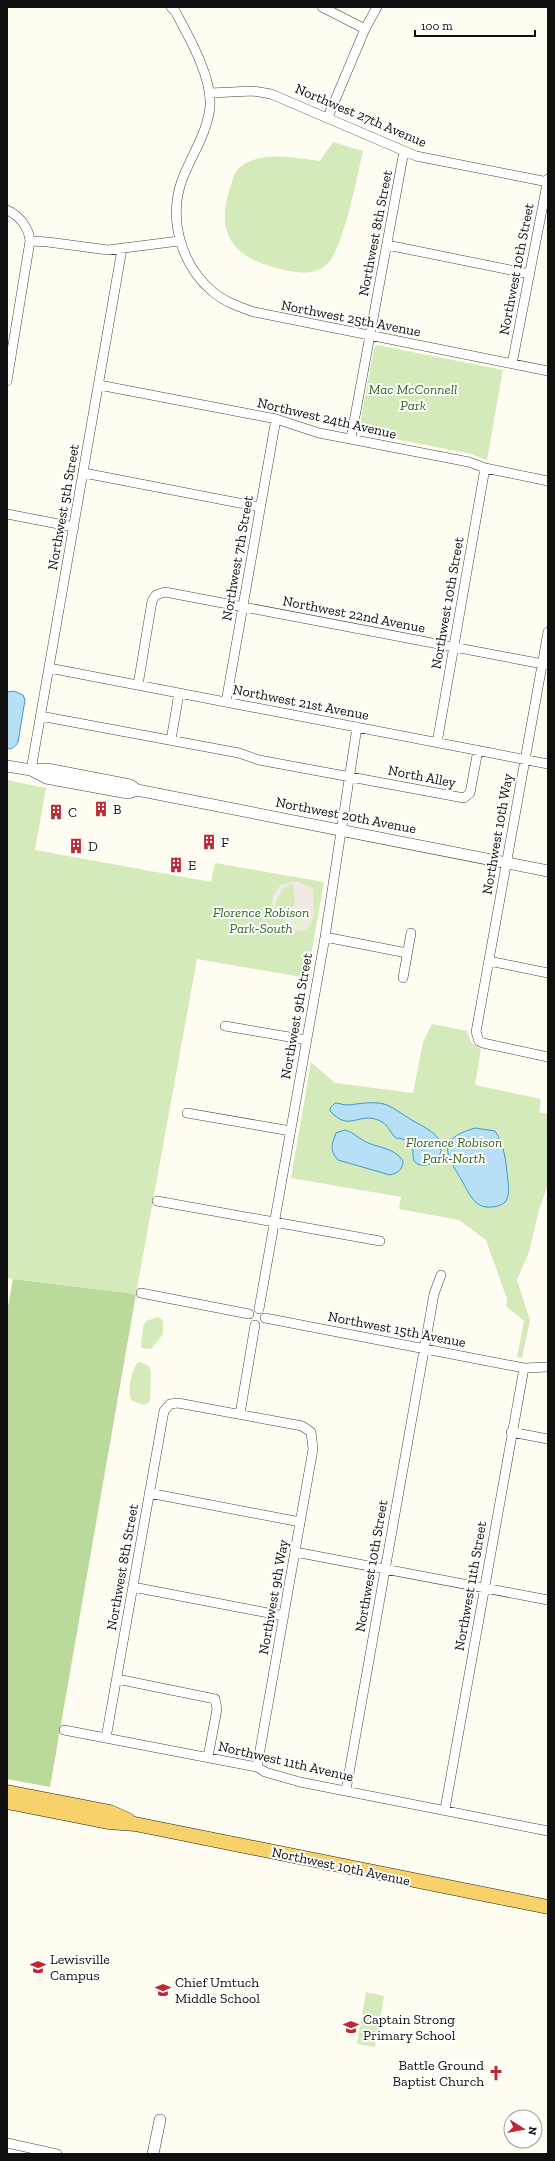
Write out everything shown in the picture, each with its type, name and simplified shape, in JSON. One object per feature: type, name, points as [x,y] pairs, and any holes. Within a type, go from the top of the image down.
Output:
[{"type":"main road","name":"Northwest 10th Avenue","points":[[7,1792],[110,1812],[135,1824]]},
{"type":"main road","name":"Northwest 10th Avenue","points":[[7,1802],[108,1822],[135,1824],[548,1907]]},
{"type":"street","points":[[322,7],[365,29]]},
{"type":"street","points":[[328,117],[365,29],[378,7]]},
{"type":"street","points":[[30,241],[48,242],[94,250],[122,249],[179,242],[177,217],[178,192],[208,116],[210,93],[203,70],[175,8]]},
{"type":"street","name":"Northwest 27th Avenue","points":[[210,93],[262,92],[278,96],[404,151],[478,169],[548,182]]},
{"type":"street","name":"Northwest 8th Street","points":[[351,438],[404,151]]},
{"type":"street","name":"Northwest 10th Street","points":[[512,364],[548,179]]},
{"type":"street","points":[[7,210],[14,214],[23,223],[30,235],[7,381]]},
{"type":"street","name":"Northwest 25th Avenue","points":[[179,242],[198,276],[213,292],[228,302],[254,312],[548,371]]},
{"type":"street","points":[[387,245],[530,274]]},
{"type":"street","name":"Northwest 5th Street","points":[[31,770],[122,249]]},
{"type":"street","name":"Northwest 24th Avenue","points":[[99,385],[276,420],[313,431],[469,462],[485,468],[548,481]]},
{"type":"street","name":"Northwest 7th Street","points":[[226,702],[276,420]]},
{"type":"street","name":"Northwest 10th Street","points":[[437,743],[485,468]]},
{"type":"street","points":[[84,473],[260,507]]},
{"type":"street","points":[[7,514],[74,527]]},
{"type":"street","name":"Northwest 22nd Avenue","points":[[138,685],[152,601],[156,595],[165,592],[545,665]]},
{"type":"street","name":"Northwest 10th Way","points":[[548,632],[545,665],[525,760],[476,1032],[479,1041],[548,1056]]},
{"type":"street","name":"Northwest 21st Avenue","points":[[49,668],[548,764]]},
{"type":"street","points":[[170,740],[179,693]]},
{"type":"street","points":[[40,716],[240,753],[259,760],[348,776]]},
{"type":"street","name":"Northwest 9th Street","points":[[259,1308],[325,937],[342,830],[348,776],[357,727]]},
{"type":"street","name":"North Alley","points":[[348,776],[464,798],[470,793],[478,750]]},
{"type":"street","name":"Northwest 20th Avenue","points":[[7,766],[31,770],[46,778],[128,793],[137,790],[548,871]]},
{"type":"street","points":[[403,978],[411,933]]},
{"type":"street","points":[[325,937],[407,953]]},
{"type":"street","points":[[489,961],[548,973]]},
{"type":"street","points":[[225,1026],[307,1040]]},
{"type":"street","points":[[187,1113],[291,1131]]},
{"type":"street","points":[[157,1201],[380,1241]]},
{"type":"street","name":"Northwest 10th Street","points":[[346,1790],[434,1294],[441,1276]]},
{"type":"street","points":[[141,1293],[249,1314]]},
{"type":"street","points":[[259,1308],[264,1313],[265,1318],[260,1324],[255,1325],[249,1320],[249,1314],[253,1309],[259,1308]]},
{"type":"street","name":"Northwest 15th Avenue","points":[[265,1318],[524,1368],[548,1367]]},
{"type":"street","points":[[240,1414],[255,1325]]},
{"type":"street","name":"Northwest 11th Street","points":[[445,1809],[511,1432],[524,1368]]},
{"type":"street","name":"Northwest 8th Street","points":[[106,1738],[163,1414],[170,1404],[178,1403],[240,1414]]},
{"type":"street","name":"Northwest 9th Way","points":[[240,1414],[302,1426],[314,1430],[313,1449],[258,1767]]},
{"type":"street","points":[[511,1432],[548,1439]]},
{"type":"street","points":[[149,1493],[300,1522]]},
{"type":"street","points":[[295,1552],[548,1600]]},
{"type":"street","points":[[133,1587],[284,1616]]},
{"type":"street","points":[[117,1679],[215,1699],[217,1709],[208,1757]]},
{"type":"street","name":"Northwest 11th Avenue","points":[[64,1730],[258,1767],[265,1772],[283,1778],[445,1809],[548,1831]]},
{"type":"street","points":[[153,2154],[160,2120]]},
{"type":"street","points":[[7,2143],[57,2154]]},
{"type":"green space","points":[[333,142],[363,151],[345,227],[334,254],[328,263],[324,267],[315,271],[289,271],[258,262],[236,247],[229,236],[225,224],[225,209],[234,175],[238,169],[258,158],[268,157],[279,156],[320,161]]},
{"type":"green space","name":"Mac McConnell Park","points":[[377,345],[503,370],[487,460],[471,454],[361,432],[359,429],[374,348]]},
{"type":"green space","name":"Florence Robison Park-South","points":[[7,780],[46,788],[35,850],[211,882],[215,863],[324,882],[307,978],[197,959],[136,1294],[7,1278]]},
{"type":"green space","points":[[295,915],[303,921],[300,931],[288,917]]},
{"type":"green space","name":"Florence Robison Park-North","points":[[432,1024],[467,1031],[471,1042],[481,1049],[475,1085],[541,1099],[539,1112],[548,1114],[548,1184],[539,1210],[529,1252],[517,1280],[530,1320],[522,1358],[517,1357],[524,1321],[506,1306],[507,1299],[486,1240],[459,1220],[399,1209],[401,1197],[291,1178],[311,1062],[335,1083],[413,1093],[423,1042]]},
{"type":"green space","points":[[13,1279],[136,1294],[50,1787],[7,1779],[7,1312]]},
{"type":"green space","points":[[158,1317],[163,1320],[163,1334],[151,1349],[142,1348],[143,1327],[146,1321]]},
{"type":"green space","points":[[140,1362],[149,1366],[151,1372],[150,1399],[149,1403],[143,1405],[131,1400],[130,1396],[132,1376],[137,1363]]},
{"type":"green space","points":[[366,1992],[384,1996],[375,2047],[357,2044]]},
{"type":"shaded area","points":[[297,881],[313,889],[314,914],[311,924],[305,930],[300,931],[295,932],[273,907],[273,896],[280,885]],"holes":[[[293,885],[295,902],[289,912],[284,912],[276,907],[276,901],[284,888]],[[293,915],[300,917],[303,921],[300,931],[289,917]]]},
{"type":"water","points":[[14,691],[23,695],[25,700],[18,742],[11,749],[7,749],[7,692]]},
{"type":"water","points":[[335,1103],[347,1105],[375,1103],[384,1104],[391,1107],[434,1134],[441,1144],[441,1151],[438,1158],[428,1165],[417,1164],[413,1159],[413,1148],[410,1141],[396,1138],[382,1122],[374,1119],[367,1118],[344,1121],[337,1118],[330,1111],[330,1108]]},
{"type":"water","points":[[475,1128],[495,1131],[503,1148],[509,1189],[506,1201],[497,1206],[484,1207],[475,1201],[455,1170],[448,1154],[450,1142],[455,1137],[463,1132]]},
{"type":"water","points":[[345,1130],[353,1133],[364,1141],[395,1153],[403,1161],[401,1168],[398,1172],[390,1175],[338,1160],[333,1153],[332,1147],[336,1133]]},
{"type":"place","name":"B","points":[[101,809]]},
{"type":"place","name":"C","points":[[56,812]]},
{"type":"place","name":"F","points":[[209,842]]},
{"type":"place","name":"D","points":[[76,846]]},
{"type":"place","name":"E","points":[[176,865]]},
{"type":"place","name":"Lewisville Campus","points":[[38,1967]]},
{"type":"place","name":"Chief Umtuch Middle School","points":[[163,1990]]},
{"type":"place","name":"Captain Strong Primary School","points":[[351,2027]]},
{"type":"place","name":"Battle Ground Baptist Church","points":[[496,2073]]}]
